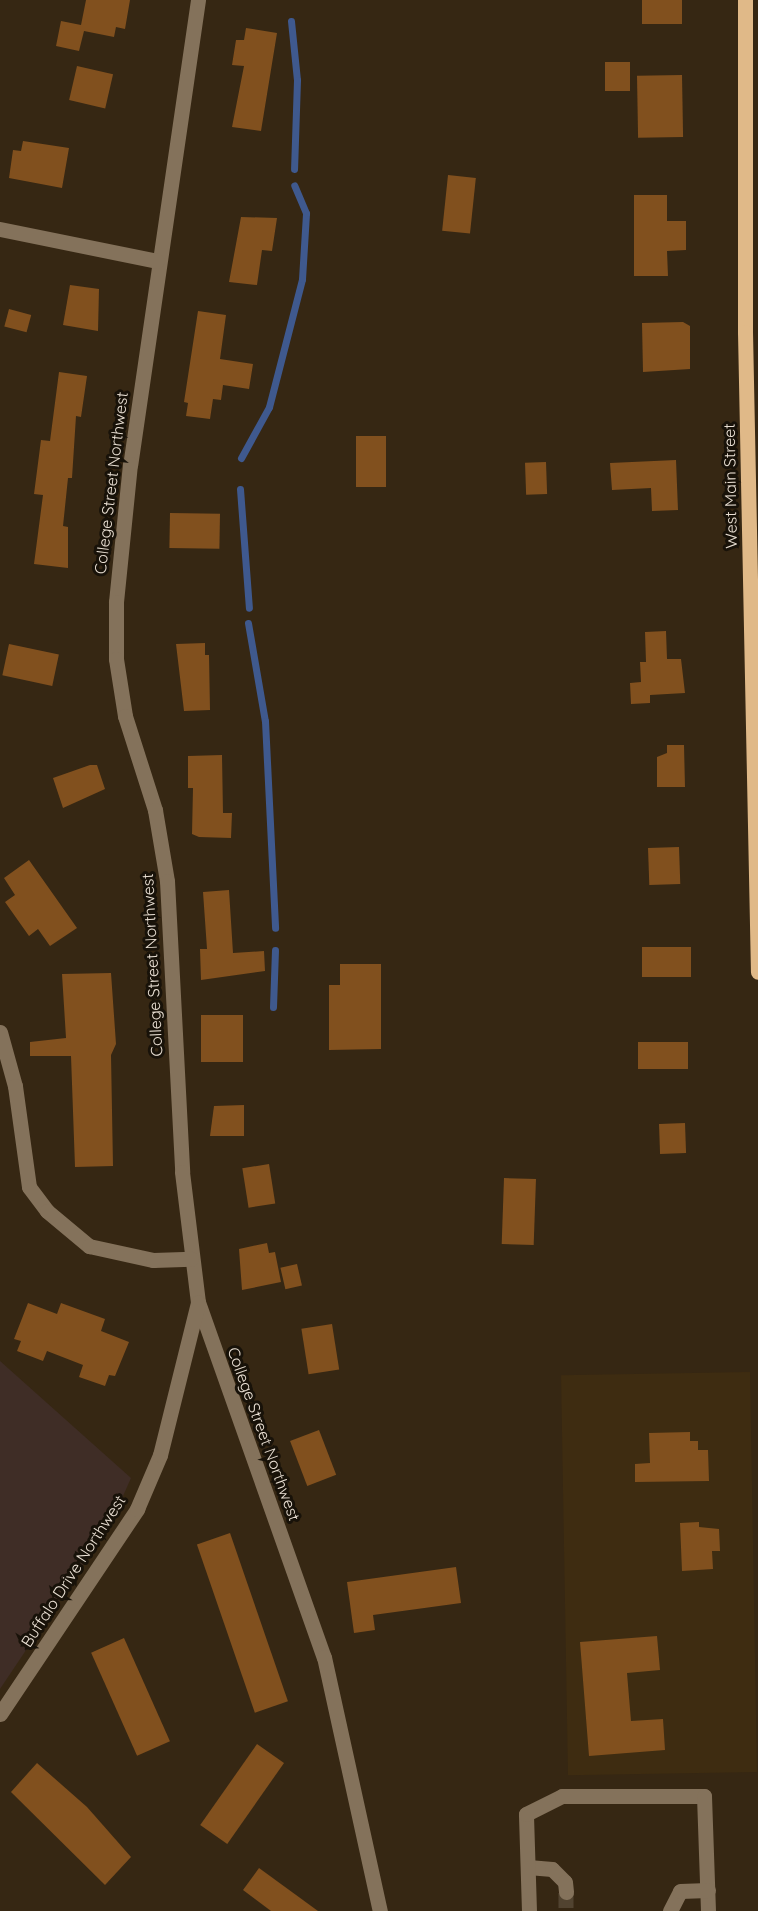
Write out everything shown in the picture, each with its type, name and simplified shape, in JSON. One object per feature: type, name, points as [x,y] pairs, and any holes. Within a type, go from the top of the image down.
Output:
[{"type":"main road","name":"West Main Street","points":[[746,0],[752,332],[758,972]]},
{"type":"street","name":"College Street Northwest","points":[[198,0],[157,261],[116,602],[116,659],[125,716],[155,810],[166,881],[191,1259],[198,1302],[324,1657],[380,1911]]},
{"type":"street","points":[[0,229],[157,261]]},
{"type":"street","points":[[0,1032],[15,1086],[29,1187],[47,1211],[89,1246],[153,1260],[191,1259]]},
{"type":"street","name":"Buffalo Drive Northwest","points":[[0,1714],[137,1509],[160,1455],[198,1302]]},
{"type":"street","points":[[529,1911],[526,1814],[562,1796],[704,1796],[708,1911]]},
{"type":"street","points":[[528,1867],[552,1869],[565,1882],[566,1892]]},
{"type":"street","points":[[670,1911],[680,1891],[708,1890]]},
{"type":"shaded area","points":[[0,1361],[131,1478],[111,1523],[0,1689]]},
{"type":"shaded area","points":[[750,1372],[757,1772],[568,1775],[561,1375]]},
{"type":"building","points":[[86,0],[130,0],[125,29],[116,27],[114,37],[84,31],[79,51],[56,46],[61,21],[81,25]]},
{"type":"building","points":[[642,0],[682,0],[682,24],[642,24]]},
{"type":"building","points":[[246,28],[277,33],[261,131],[232,127],[244,66],[232,65],[236,40],[244,40]]},
{"type":"building","points":[[605,62],[630,62],[630,91],[605,91]]},
{"type":"building","points":[[77,66],[113,74],[105,108],[69,100]]},
{"type":"building","points":[[682,75],[683,137],[638,138],[637,76]]},
{"type":"building","points":[[23,141],[69,148],[62,188],[9,178],[13,150],[21,151]]},
{"type":"building","points":[[448,175],[476,178],[470,234],[442,231]]},
{"type":"building","points":[[634,195],[667,195],[667,221],[686,221],[686,250],[667,251],[668,276],[634,276]]},
{"type":"building","points":[[241,217],[277,218],[272,251],[262,250],[257,285],[229,282]]},
{"type":"building","points":[[70,285],[99,289],[98,331],[63,325]]},
{"type":"building","points":[[9,309],[31,315],[27,332],[4,326]]},
{"type":"building","points":[[198,311],[226,315],[220,359],[253,364],[249,389],[223,385],[221,400],[213,399],[210,419],[186,416],[188,403],[184,402]]},
{"type":"building","points":[[683,322],[690,326],[690,369],[643,372],[642,323]]},
{"type":"building","points":[[59,372],[87,376],[81,417],[76,416],[72,478],[68,478],[63,526],[68,527],[68,568],[34,564],[43,495],[34,494],[41,440],[50,441]]},
{"type":"building","points":[[356,436],[386,436],[386,487],[356,487]]},
{"type":"building","points":[[676,460],[678,510],[652,511],[651,488],[612,490],[610,463]]},
{"type":"building","points":[[546,462],[547,494],[526,495],[525,463]]},
{"type":"building","points":[[170,513],[220,514],[219,549],[169,548]]},
{"type":"building","points":[[666,631],[667,659],[681,659],[685,693],[650,695],[650,703],[631,704],[630,683],[641,682],[640,662],[646,662],[645,632]]},
{"type":"building","points":[[205,643],[205,655],[209,655],[210,710],[184,711],[176,644]]},
{"type":"building","points":[[9,644],[59,655],[52,686],[2,675]]},
{"type":"building","points":[[667,745],[684,745],[685,787],[657,787],[657,757],[667,753]]},
{"type":"building","points":[[222,755],[223,813],[232,813],[231,838],[199,837],[192,834],[193,788],[188,788],[188,756]]},
{"type":"building","points":[[90,765],[97,765],[105,789],[63,808],[53,778]]},
{"type":"building","points":[[679,847],[680,884],[649,885],[648,848]]},
{"type":"building","points":[[29,860],[77,928],[50,946],[38,929],[29,936],[5,902],[15,895],[4,878]]},
{"type":"building","points":[[229,890],[233,953],[264,951],[265,971],[201,980],[200,949],[207,949],[203,892]]},
{"type":"building","points":[[642,947],[691,947],[691,977],[642,977]]},
{"type":"building","points":[[340,964],[381,964],[381,1049],[329,1050],[329,985],[340,985]]},
{"type":"building","points":[[111,973],[116,1044],[111,1055],[113,1166],[75,1167],[71,1056],[30,1056],[30,1042],[66,1038],[62,974]]},
{"type":"building","points":[[201,1015],[243,1015],[243,1062],[201,1062]]},
{"type":"building","points":[[638,1042],[688,1042],[688,1069],[638,1069]]},
{"type":"building","points":[[244,1105],[244,1136],[210,1136],[214,1106]]},
{"type":"building","points":[[685,1123],[686,1153],[660,1154],[659,1124]]},
{"type":"building","points":[[269,1164],[275,1204],[249,1208],[242,1168]]},
{"type":"building","points":[[504,1178],[536,1179],[534,1245],[502,1244]]},
{"type":"building","points":[[267,1243],[269,1253],[275,1252],[281,1282],[242,1290],[239,1249]]},
{"type":"building","points":[[297,1264],[302,1285],[285,1289],[280,1268]]},
{"type":"building","points":[[28,1303],[57,1314],[61,1303],[105,1319],[101,1331],[129,1342],[115,1376],[109,1375],[105,1386],[79,1377],[83,1365],[47,1351],[43,1361],[17,1351],[21,1341],[14,1339]]},
{"type":"building","points":[[332,1324],[339,1369],[309,1374],[301,1329]]},
{"type":"building","points":[[319,1430],[336,1475],[307,1486],[290,1441]]},
{"type":"building","points":[[690,1432],[690,1441],[698,1441],[698,1450],[708,1450],[709,1481],[635,1482],[635,1464],[650,1463],[649,1433]]},
{"type":"building","points":[[699,1522],[699,1527],[719,1529],[720,1551],[712,1551],[713,1569],[682,1571],[680,1523]]},
{"type":"building","points":[[230,1533],[288,1701],[255,1713],[197,1544]]},
{"type":"building","points":[[456,1567],[461,1603],[373,1615],[375,1630],[354,1633],[347,1582]]},
{"type":"building","points":[[657,1636],[660,1670],[627,1673],[631,1721],[663,1719],[665,1750],[589,1756],[580,1642]]},
{"type":"building","points":[[124,1638],[170,1741],[137,1756],[91,1653]]},
{"type":"building","points":[[257,1744],[284,1763],[227,1844],[200,1825]]},
{"type":"building","points":[[37,1763],[87,1807],[131,1857],[105,1885],[11,1792]]},
{"type":"building","points":[[259,1868],[318,1911],[271,1911],[243,1890]]},
{"type":"waterway","points":[[291,21],[297,80],[294,169]]},
{"type":"waterway","points":[[241,458],[269,407],[302,279],[306,213],[294,185]]},
{"type":"waterway","points":[[240,489],[249,608]]},
{"type":"waterway","points":[[248,623],[265,721],[275,928]]},
{"type":"waterway","points":[[273,1007],[275,950]]},
{"type":"tunnel","points":[[566,1892],[566,1911]]}]
